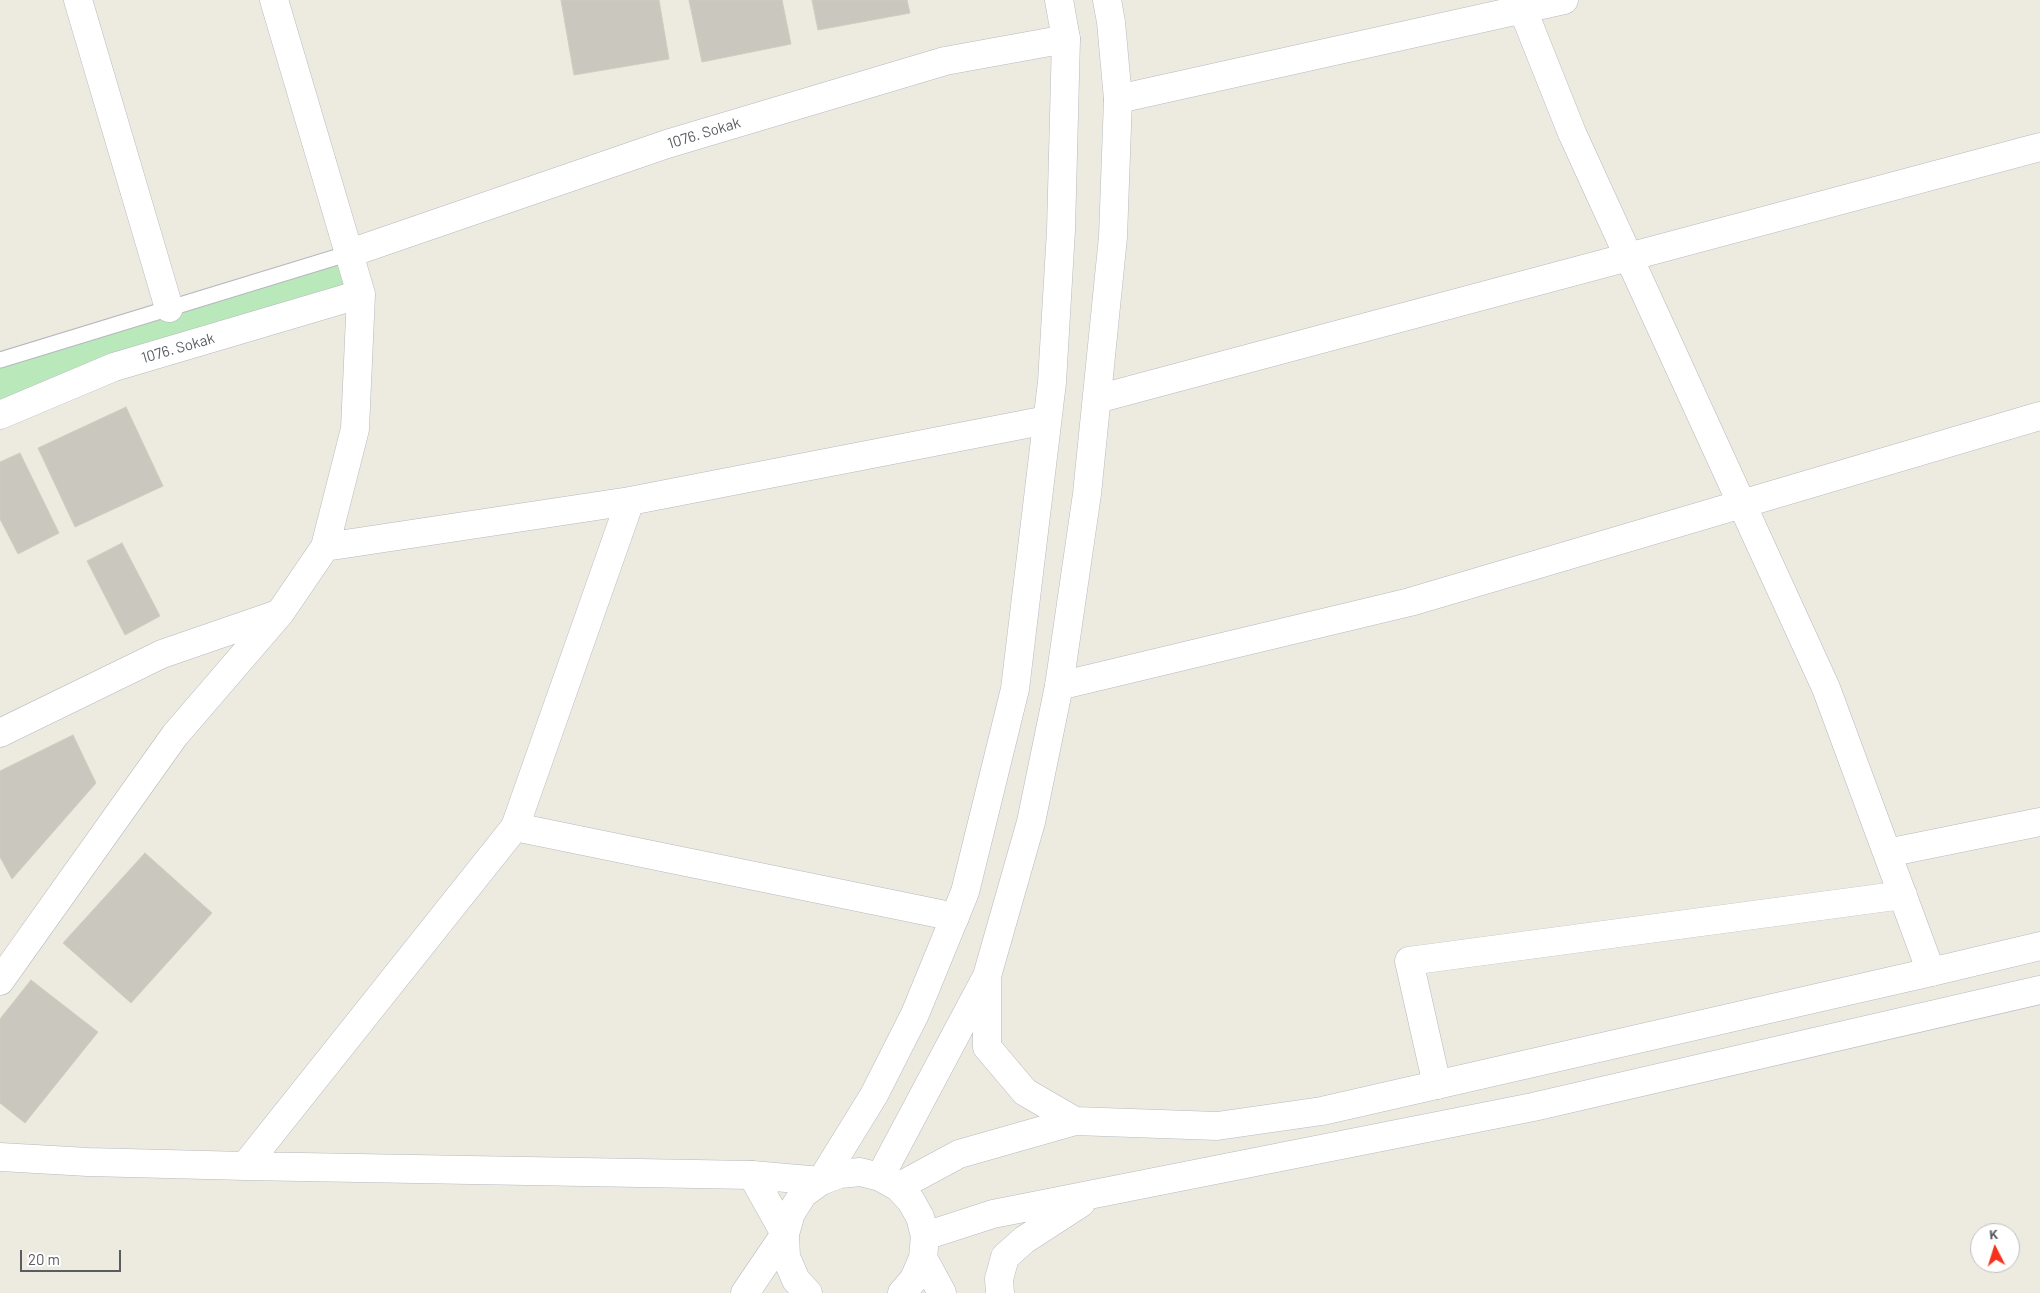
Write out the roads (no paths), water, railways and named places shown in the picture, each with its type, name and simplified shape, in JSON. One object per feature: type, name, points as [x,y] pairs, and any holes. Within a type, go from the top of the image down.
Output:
[{"type":"street","points":[[78,0],[169,308]]},
{"type":"street","points":[[0,981],[175,735],[280,613],[325,547],[355,429],[361,294],[274,0]]},
{"type":"street","points":[[821,1181],[874,1095],[915,1014],[965,892],[1015,689],[1052,382],[1061,230],[1066,39],[1059,0]]},
{"type":"street","points":[[889,1182],[987,976],[1031,822],[1059,686],[1087,494],[1113,237],[1118,99],[1111,22],[1107,0]]},
{"type":"street","points":[[1118,99],[1520,5],[1564,0]]},
{"type":"street","points":[[1520,5],[1572,133],[1826,688],[1932,972]]},
{"type":"street","name":"1076. Sokak","points":[[350,253],[667,144],[945,61],[1066,39]]},
{"type":"street","points":[[1097,399],[2040,147]]},
{"type":"street","name":"1076. Sokak","points":[[0,415],[114,367],[361,294]]},
{"type":"street","points":[[1059,686],[1410,602],[2040,416]]},
{"type":"street","points":[[325,547],[630,501],[1047,420]]},
{"type":"street","points":[[245,1166],[515,827],[630,501]]},
{"type":"street","points":[[0,733],[162,654],[280,613]]},
{"type":"street","points":[[1887,853],[2040,822]]},
{"type":"street","points":[[515,827],[955,917]]},
{"type":"street","points":[[1437,1085],[1409,961],[1903,895]]},
{"type":"street","points":[[889,1182],[959,1154],[1075,1121],[1216,1126],[1322,1110],[2040,946]]},
{"type":"street","points":[[987,976],[987,1046],[1025,1092],[1075,1121]]},
{"type":"street","points":[[902,1293],[914,1280],[924,1247],[994,1214],[1533,1107],[2040,990]]},
{"type":"street","points":[[0,1157],[88,1162],[245,1166],[752,1175],[821,1181]]},
{"type":"street","points":[[745,1293],[785,1234],[791,1213],[803,1194],[821,1181],[840,1174],[860,1172],[889,1182],[911,1201],[920,1217],[924,1247],[942,1293]]},
{"type":"street","points":[[752,1175],[785,1234],[786,1257],[796,1280],[808,1293]]},
{"type":"street","points":[[1000,1293],[999,1279],[1005,1257],[1024,1240],[1090,1196]]},
{"type":"lane","points":[[0,360],[350,253]]}]
